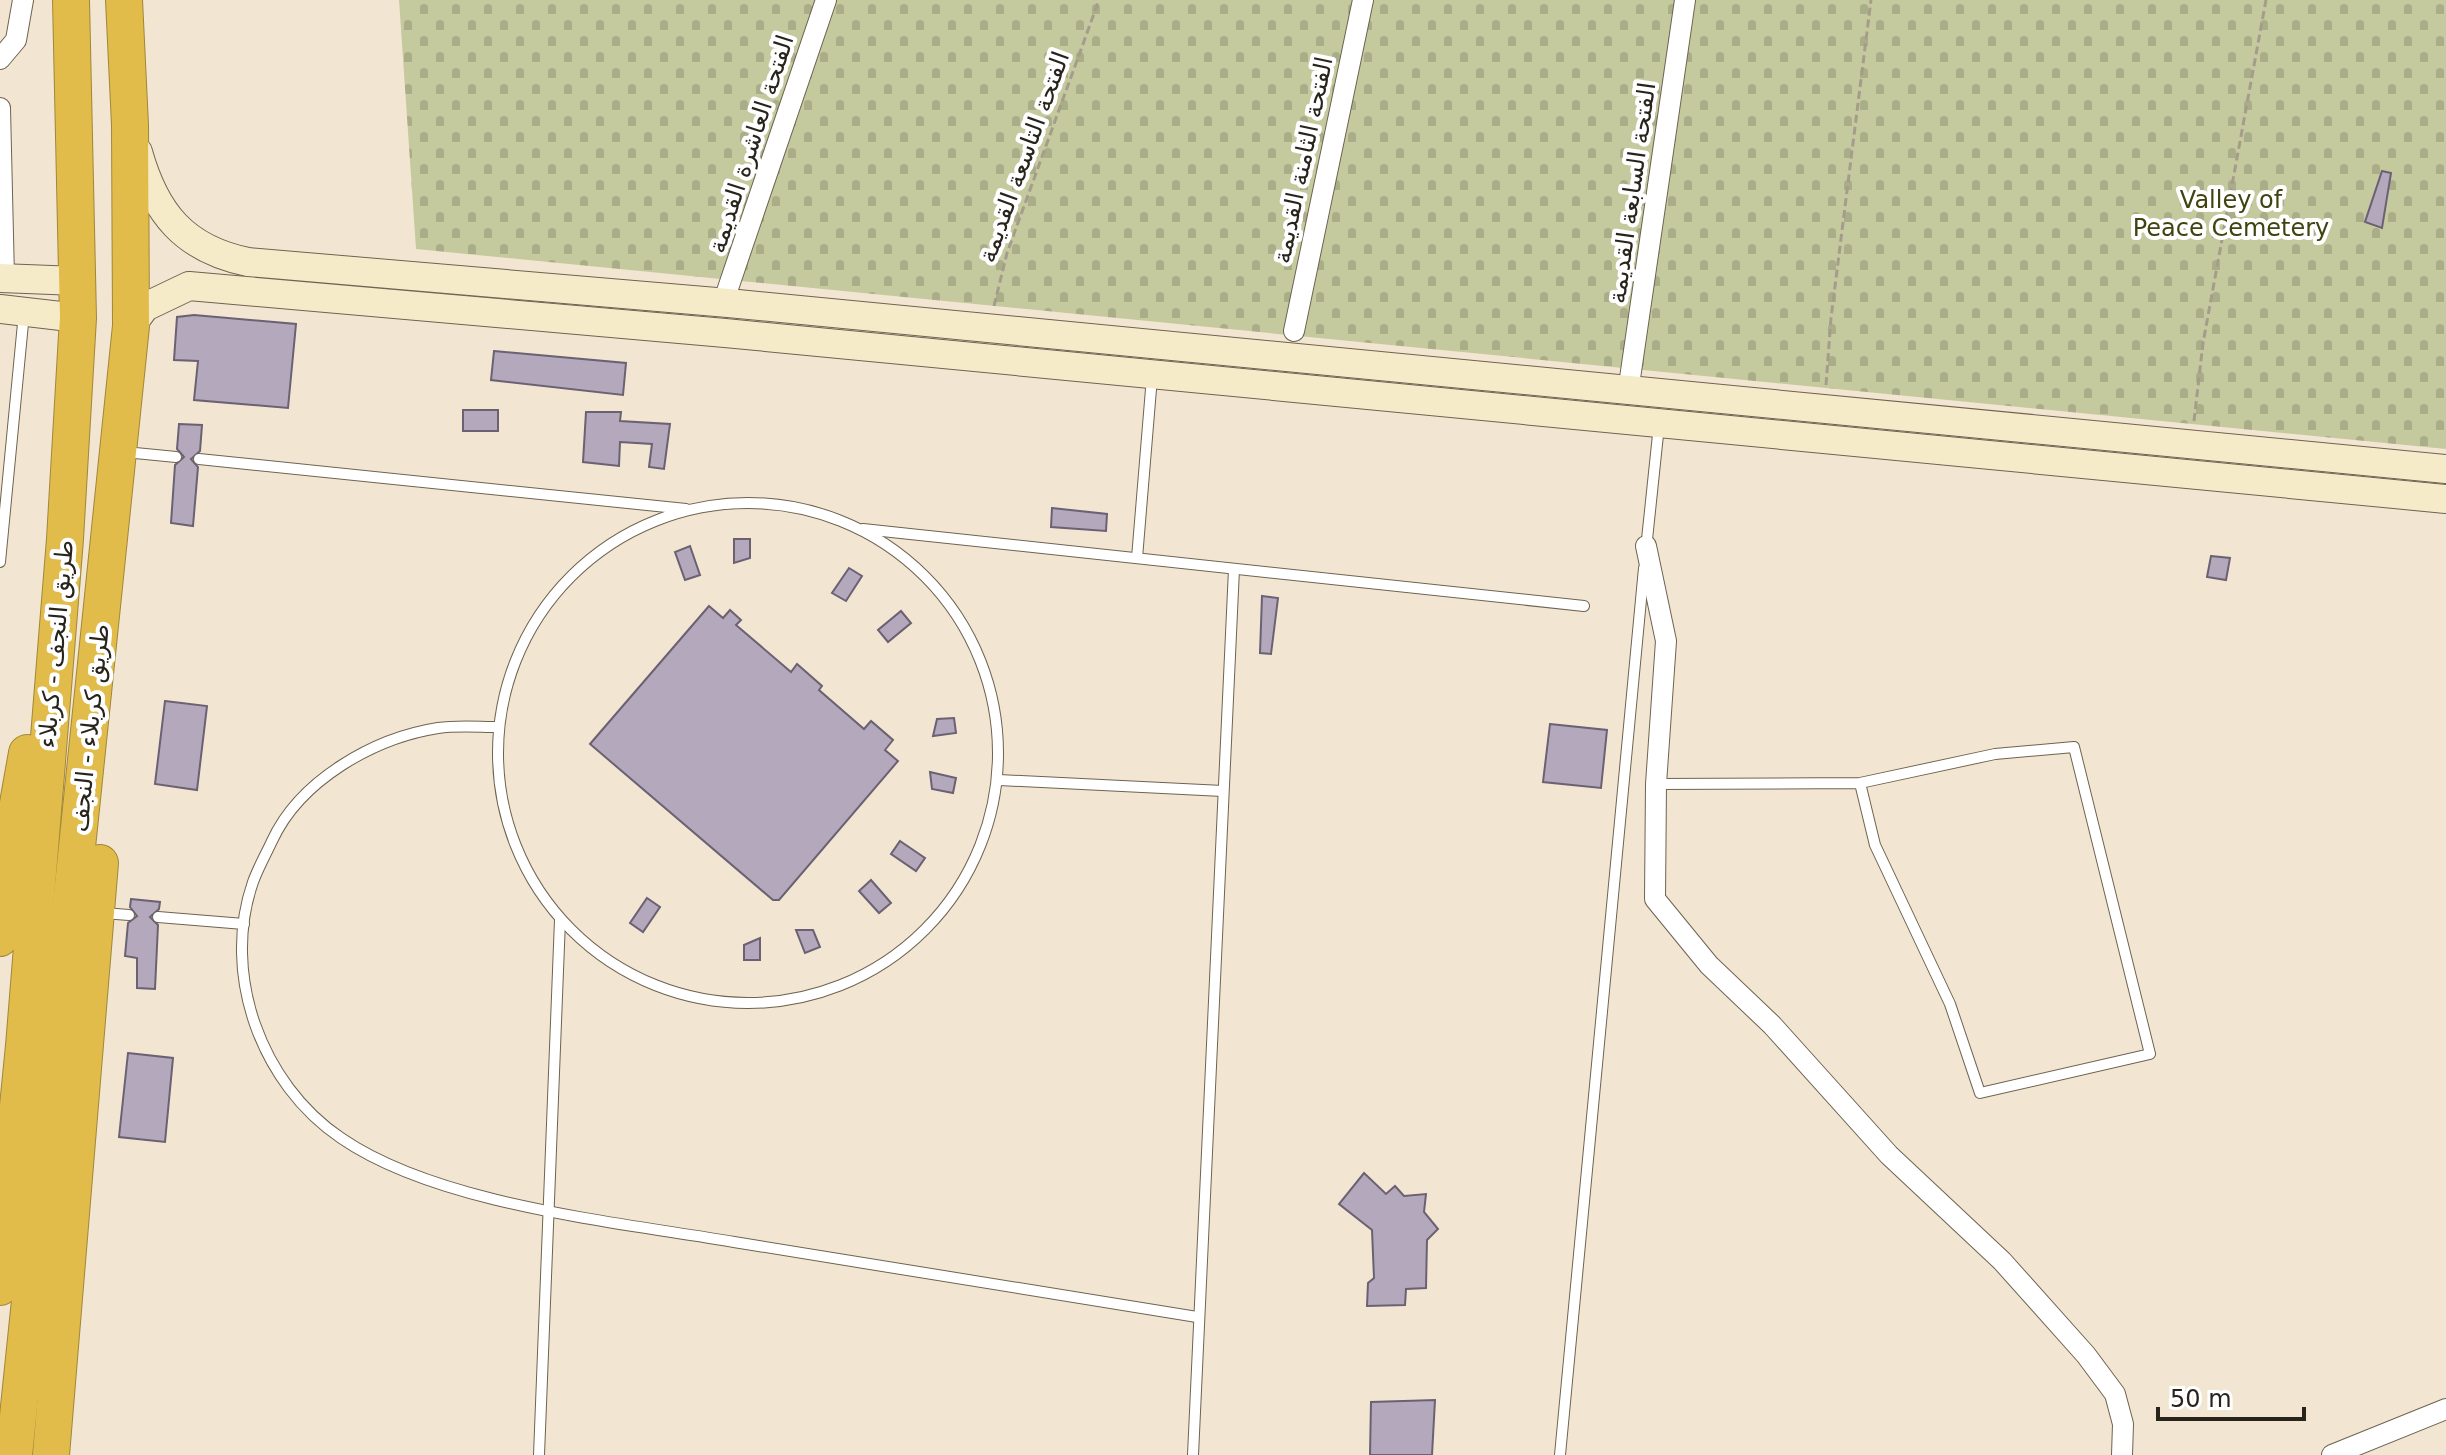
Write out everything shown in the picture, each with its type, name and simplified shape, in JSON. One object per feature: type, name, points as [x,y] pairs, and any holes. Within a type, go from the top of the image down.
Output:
[{"type":"highway","name":"طريق النجف - کربلاء","points":[[0,1287],[24,1046],[65,539],[78,318],[71,0]]},
{"type":"highway","name":"طريق کربلاء - النجف","points":[[14,1455],[131,326],[130,125],[124,0]]},
{"type":"highway","points":[[0,938],[6,871],[65,539]]},
{"type":"highway","points":[[54,1449],[112,914],[109,547]]},
{"type":"street","points":[[0,59],[16,40],[23,0]]},
{"type":"street","name":"الفتحة العاشرة القديمة","points":[[723,303],[826,0]]},
{"type":"street","name":"الفتحة الثامنة القديمة","points":[[1294,331],[1363,0]]},
{"type":"street","name":"الفتحة السابعة القديمة","points":[[1628,392],[1685,0]]},
{"type":"street","points":[[0,108],[2,278],[77,281]]},
{"type":"street","points":[[130,125],[147,185],[164,214],[188,238],[218,256],[248,262],[788,309],[2446,469]]},
{"type":"street","points":[[131,326],[145,307],[189,286],[792,340],[2446,499]]},
{"type":"street","points":[[788,309],[795,320],[792,340]]},
{"type":"street","points":[[12,310],[78,318]]},
{"type":"street","points":[[852,346],[849,329],[859,316]]},
{"type":"street","points":[[2106,436],[2113,448],[2108,467]]},
{"type":"street","points":[[2166,472],[2162,460],[2181,443]]},
{"type":"street","points":[[1646,546],[1666,641],[1656,784],[1655,899],[1709,965],[1772,1025],[1889,1155],[2002,1261],[2086,1355],[2115,1394],[2123,1424],[2122,1455]]},
{"type":"street","points":[[2332,1455],[2446,1409]]},
{"type":"lane","points":[[0,562],[12,310]]},
{"type":"lane","points":[[1137,558],[1153,375]]},
{"type":"lane","points":[[1560,1455],[1659,423]]},
{"type":"lane","points":[[119,452],[176,457]]},
{"type":"lane","points":[[199,459],[688,509],[747,502],[805,509],[861,529],[904,556],[940,591],[969,633],[992,692],[999,730],[999,780],[986,837],[961,888],[924,933],[878,968],[825,992],[769,1003],[711,1001],[655,985],[604,958],[560,920],[530,877],[509,830],[498,779],[498,727],[511,668],[539,612],[580,566],[631,531],[688,509]]},
{"type":"lane","points":[[861,529],[1584,606]]},
{"type":"lane","points":[[1193,1455],[1234,569]]},
{"type":"lane","points":[[498,727],[442,727],[402,736],[365,751],[314,787],[276,833],[253,883],[244,924],[242,957],[247,996],[260,1040],[275,1069],[304,1107],[340,1138],[379,1160],[440,1184],[549,1211],[1197,1317]]},
{"type":"lane","points":[[1656,784],[1860,783],[1995,754],[2074,747],[2150,1054],[1980,1093],[1950,1004],[1875,845],[1860,783]]},
{"type":"lane","points":[[999,780],[1223,791]]},
{"type":"lane","points":[[158,917],[244,924]]},
{"type":"lane","points":[[539,1455],[560,920]]},
{"type":"path","name":"الفتحة التاسعة القديمة","points":[[993,329],[995,295],[1007,253],[1099,0]]},
{"type":"path","points":[[1824,409],[1831,318],[1871,0]]},
{"type":"path","points":[[2181,443],[2203,343],[2266,0]]},
{"type":"green space","name":"Valley of Peace Cemetery","points":[[399,0],[2446,0],[2446,449],[416,249]]},
{"type":"building","points":[[2382,171],[2391,173],[2382,228],[2365,222]]},
{"type":"building","points":[[194,315],[296,324],[288,408],[194,400],[198,361],[174,360],[177,317]]},
{"type":"building","points":[[494,351],[626,363],[623,395],[491,380]]},
{"type":"building","points":[[463,410],[498,410],[498,431],[463,431]]},
{"type":"building","points":[[586,412],[621,412],[620,421],[670,424],[664,469],[649,467],[652,444],[620,442],[619,466],[583,462]]},
{"type":"building","points":[[179,424],[202,425],[200,451],[191,459],[198,467],[193,526],[171,523],[175,465],[184,457],[177,449]]},
{"type":"building","points":[[1052,508],[1107,514],[1106,531],[1051,527]]},
{"type":"building","points":[[734,539],[750,539],[750,558],[734,563]]},
{"type":"building","points":[[690,546],[700,575],[685,580],[675,552]]},
{"type":"building","points":[[2211,556],[2230,558],[2226,580],[2207,577]]},
{"type":"building","points":[[849,568],[862,576],[846,601],[832,593]]},
{"type":"building","points":[[1262,596],[1278,598],[1271,654],[1260,653]]},
{"type":"building","points":[[709,606],[723,618],[730,610],[741,620],[736,625],[791,672],[797,664],[822,686],[819,690],[864,729],[871,721],[893,740],[885,750],[898,761],[779,900],[773,900],[590,744]]},
{"type":"building","points":[[901,611],[911,623],[888,642],[878,630]]},
{"type":"building","points":[[165,701],[207,706],[197,790],[155,784]]},
{"type":"building","points":[[954,718],[956,733],[933,736],[937,719]]},
{"type":"building","points":[[1550,724],[1607,730],[1601,788],[1543,782]]},
{"type":"building","points":[[930,772],[956,778],[953,793],[932,789]]},
{"type":"building","points":[[900,841],[925,858],[916,871],[891,854]]},
{"type":"building","points":[[871,880],[891,903],[879,913],[859,891]]},
{"type":"building","points":[[647,898],[660,907],[643,932],[630,923]]},
{"type":"building","points":[[131,899],[160,902],[159,909],[150,917],[158,925],[155,989],[137,988],[137,958],[125,956],[128,923],[137,916],[130,907]]},
{"type":"building","points":[[796,930],[813,930],[820,947],[805,953]]},
{"type":"building","points":[[760,938],[760,960],[744,960],[744,945]]},
{"type":"building","points":[[128,1053],[173,1058],[165,1142],[119,1137]]},
{"type":"building","points":[[1364,1173],[1386,1194],[1395,1186],[1404,1196],[1426,1194],[1424,1212],[1438,1229],[1427,1240],[1426,1288],[1406,1289],[1405,1305],[1367,1306],[1368,1283],[1374,1278],[1372,1230],[1339,1204]]},
{"type":"building","points":[[1435,1400],[1432,1455],[1370,1455],[1371,1402]]}]
